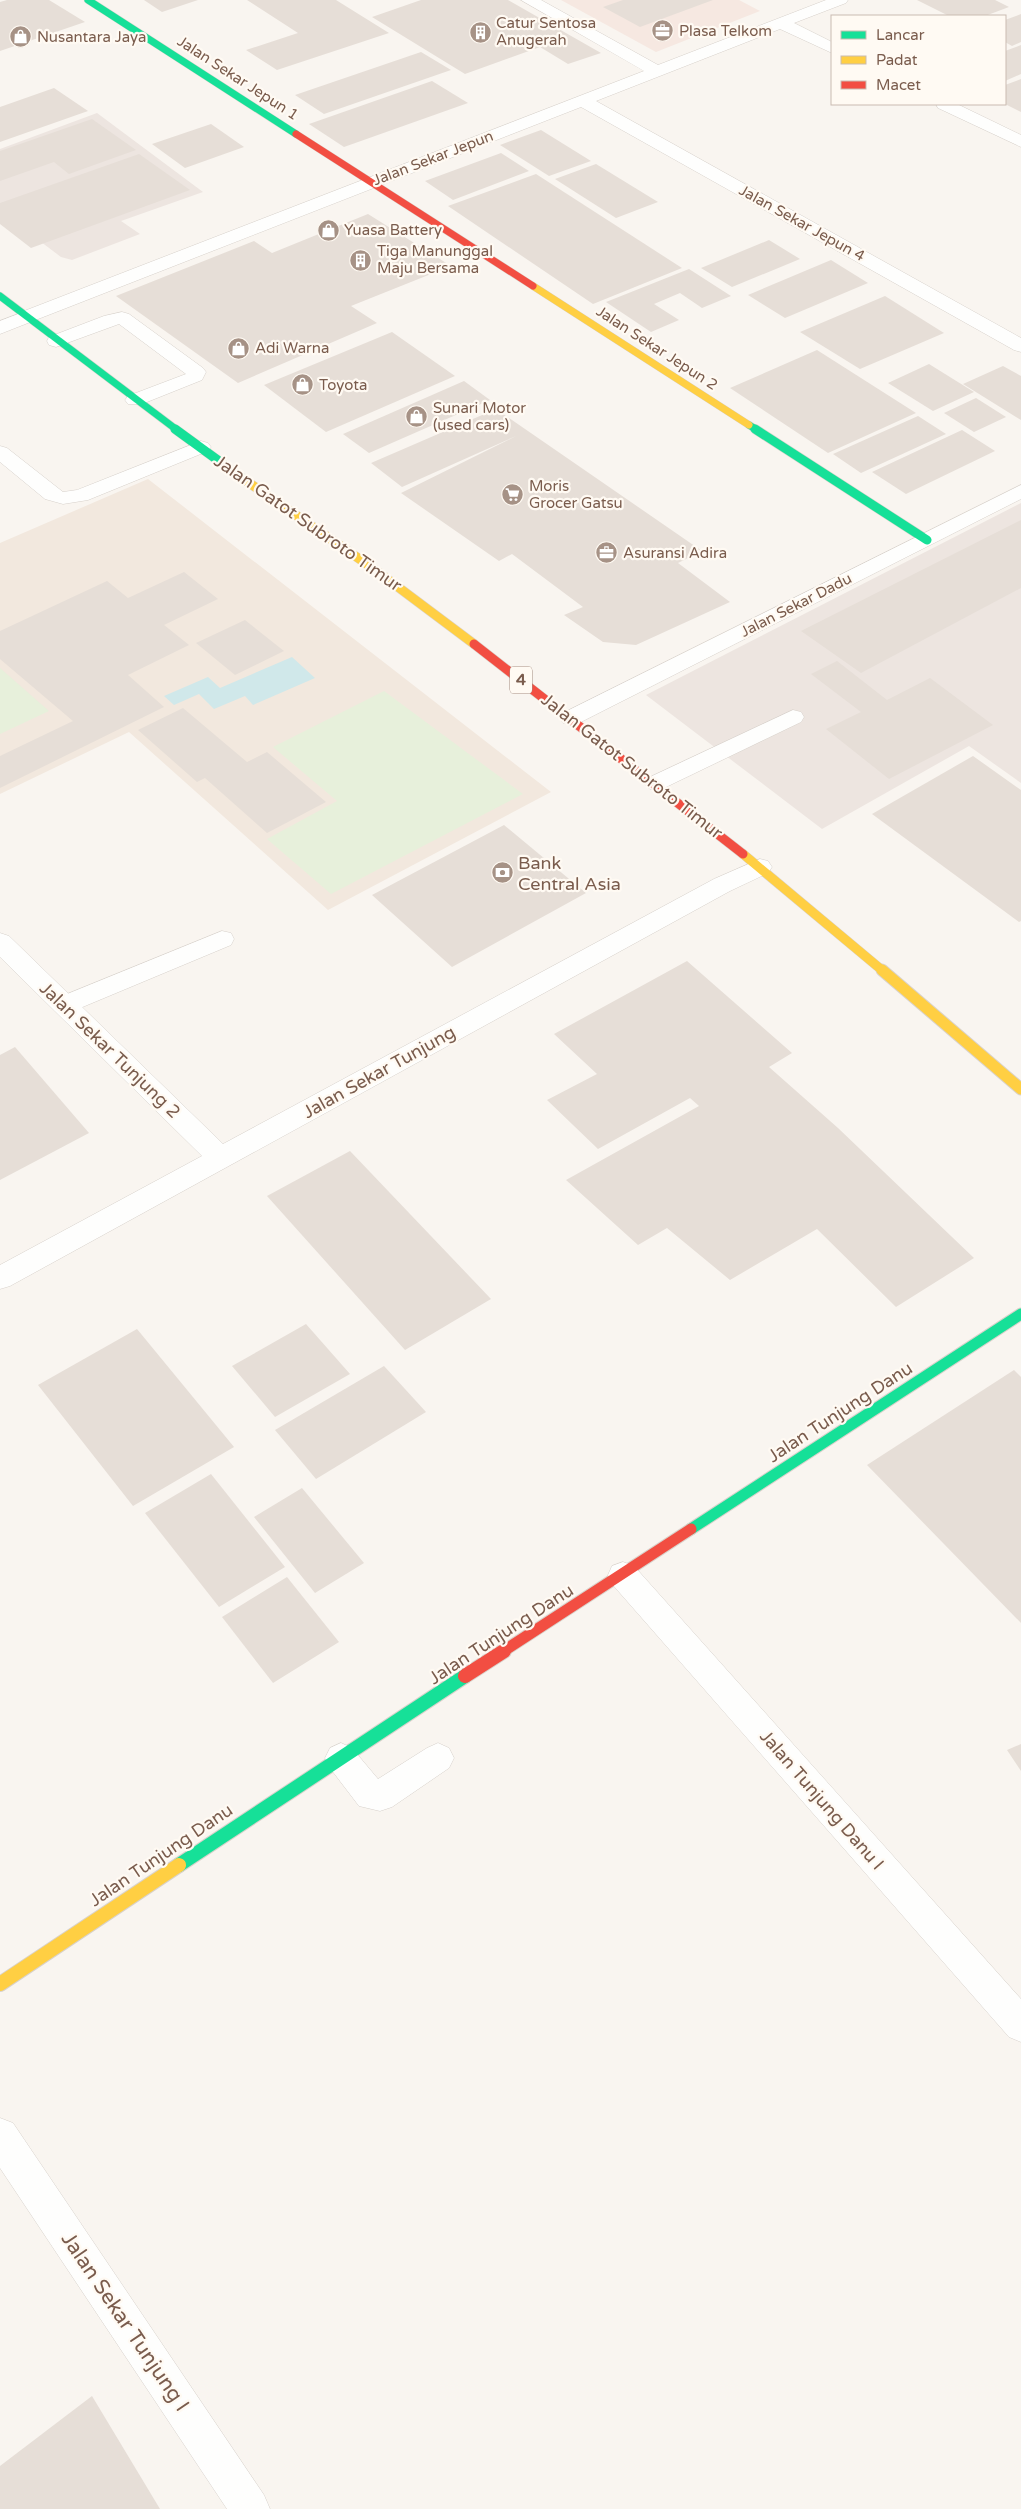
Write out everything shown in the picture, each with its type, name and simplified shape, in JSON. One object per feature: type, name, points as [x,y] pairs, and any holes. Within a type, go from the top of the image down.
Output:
[{"type":"main road","name":"Jalan Sekar Jepun 1","points":[[88,0],[372,182]]},
{"type":"main road","name":"Jalan Sekar Jepun 2","points":[[372,182],[927,540]]},
{"type":"main road","name":"Jalan Gatot Subroto Timur","points":[[0,296],[56,341],[272,500],[385,577],[656,783],[760,867],[1021,1089]]},
{"type":"main road","name":"Jalan Tunjung Danu","points":[[0,1984],[341,1758],[1021,1314]]},
{"type":"street","points":[[529,0],[657,71]]},
{"type":"street","name":"Jalan Sekar Jepun","points":[[26,317],[840,0]]},
{"type":"street","points":[[781,23],[831,48]]},
{"type":"street","name":"Jalan Sekar Jepun 4","points":[[582,100],[1021,346]]},
{"type":"street","points":[[946,105],[1021,142]]},
{"type":"street","points":[[0,328],[26,317]]},
{"type":"street","points":[[56,341],[116,318],[122,318],[196,372],[190,379],[135,400]]},
{"type":"street","name":"Jalan Gatot Subroto Timur","points":[[0,452],[52,495],[64,498],[81,496],[201,447]]},
{"type":"street","name":"Jalan Sekar Dadu","points":[[571,718],[1021,492]]},
{"type":"street","points":[[656,783],[793,718]]},
{"type":"street","name":"Jalan Sekar Tunjung","points":[[0,1278],[713,890],[760,867]]},
{"type":"street","points":[[64,1006],[222,939]]},
{"type":"street","name":"Jalan Sekar Tunjung 2","points":[[0,942],[221,1158]]},
{"type":"street","name":"Jalan Tunjung Danu I","points":[[623,1575],[1021,2025]]},
{"type":"street","points":[[341,1758],[371,1795],[380,1796],[438,1758]]},
{"type":"street","name":"Jalan Sekar Tunjung I","points":[[0,2136],[250,2509]]},
{"type":"shaded area","name":"Plasa Telkom","points":[[561,0],[739,0],[760,11],[656,52]]},
{"type":"shaded area","points":[[97,113],[203,192],[121,221],[140,234],[72,260],[61,257],[0,211],[0,149]]},
{"type":"shaded area","points":[[148,479],[551,792],[328,910],[129,732],[0,794],[0,543]]},
{"type":"shaded area","points":[[1021,503],[1021,783],[969,746],[822,829],[646,695]]},
{"type":"green space","points":[[0,668],[49,711],[0,734]]},
{"type":"green space","points":[[384,691],[523,794],[331,894],[267,839],[337,801],[273,747]]},
{"type":"water","points":[[292,657],[315,678],[253,705],[245,696],[214,709],[199,694],[174,705],[164,696],[208,677],[220,688]]},
{"type":"building","name":"Nusantara Jaya","points":[[7,0],[49,0],[85,22],[0,51],[0,2]]},
{"type":"building","points":[[144,0],[198,0],[162,12]]},
{"type":"building","points":[[247,0],[336,0],[389,33],[277,70],[246,50],[298,33]]},
{"type":"building","name":"Catur Sentosa Anugerah","points":[[421,0],[508,0],[601,53],[568,64],[540,47],[465,74],[372,17]]},
{"type":"building","points":[[623,0],[713,0],[640,27],[603,7]]},
{"type":"building","points":[[917,0],[995,0],[1009,7],[988,15],[947,15]]},
{"type":"building","points":[[1021,14],[1021,42],[1012,46],[1006,43],[1006,20]]},
{"type":"building","points":[[1021,45],[1021,74],[1006,81],[1006,51]]},
{"type":"building","points":[[421,52],[451,70],[324,114],[295,95]]},
{"type":"building","points":[[1021,79],[1021,112],[1006,104],[1006,85]]},
{"type":"building","points":[[432,81],[468,103],[344,147],[309,124]]},
{"type":"building","points":[[54,88],[88,111],[0,142],[0,107]]},
{"type":"building","points":[[92,119],[136,150],[69,174],[54,162],[0,181],[0,151]]},
{"type":"building","points":[[211,124],[244,147],[185,168],[152,144]]},
{"type":"building","points":[[541,130],[591,161],[549,176],[500,145]]},
{"type":"building","points":[[501,153],[529,171],[453,200],[425,181]]},
{"type":"building","points":[[139,154],[190,190],[31,248],[0,224],[0,203]]},
{"type":"building","points":[[596,164],[658,202],[616,218],[555,179]]},
{"type":"building","points":[[536,174],[682,268],[593,304],[448,206]]},
{"type":"building","points":[[368,214],[451,266],[351,306],[377,323],[238,383],[116,296],[254,241],[272,253]]},
{"type":"building","points":[[769,240],[800,259],[732,287],[701,268]]},
{"type":"building","points":[[831,260],[868,283],[785,318],[748,295]]},
{"type":"building","points":[[689,269],[731,296],[702,308],[680,293],[654,304],[679,320],[651,332],[606,302]]},
{"type":"building","points":[[885,296],[944,333],[860,369],[800,332]]},
{"type":"building","points":[[392,332],[455,376],[326,432],[264,385]]},
{"type":"building","points":[[817,350],[916,413],[828,453],[730,388]]},
{"type":"building","points":[[929,364],[974,392],[933,411],[888,383]]},
{"type":"building","points":[[1003,366],[1021,376],[1021,420],[963,384]]},
{"type":"building","name":"Sunari Motor (used cars)","points":[[464,381],[490,400],[369,453],[343,434]]},
{"type":"building","points":[[976,398],[1006,417],[974,432],[944,413]]},
{"type":"building","points":[[496,409],[702,551],[678,563],[730,602],[636,645],[603,642],[564,615],[583,607],[512,554],[499,561],[401,493],[516,436],[402,487],[371,463]]},
{"type":"building","points":[[918,416],[946,434],[861,473],[833,454]]},
{"type":"building","points":[[962,430],[995,451],[906,494],[872,472]]},
{"type":"building","points":[[1021,520],[1021,588],[861,673],[801,631]]},
{"type":"building","points":[[184,572],[218,599],[164,625],[189,645],[128,675],[164,707],[0,788],[0,756],[73,721],[0,659],[0,631],[107,581],[128,598]]},
{"type":"building","points":[[245,620],[284,651],[235,675],[196,643]]},
{"type":"building","points":[[837,661],[887,700],[930,678],[993,725],[889,779],[826,729],[861,712],[811,674]]},
{"type":"building","points":[[183,708],[247,762],[267,752],[326,802],[267,833],[205,778],[197,782],[138,730]]},
{"type":"building","points":[[973,756],[1021,790],[1021,921],[1019,922],[872,814]]},
{"type":"building","points":[[504,825],[586,893],[452,967],[372,895]]},
{"type":"building","points":[[687,961],[792,1053],[769,1067],[838,1128],[974,1258],[896,1307],[817,1229],[730,1280],[667,1228],[638,1245],[566,1180],[699,1106],[690,1098],[598,1149],[547,1100],[597,1074],[554,1034]]},
{"type":"building","points":[[15,1047],[89,1133],[0,1180],[0,1055]]},
{"type":"building","points":[[350,1151],[491,1299],[405,1350],[267,1196]]},
{"type":"building","points":[[306,1324],[350,1374],[275,1417],[232,1366]]},
{"type":"building","points":[[137,1329],[234,1447],[133,1506],[38,1385]]},
{"type":"building","points":[[384,1366],[426,1412],[316,1479],[275,1430]]},
{"type":"building","points":[[1014,1370],[1021,1377],[1021,1623],[867,1465]]},
{"type":"building","points":[[211,1474],[285,1567],[219,1607],[145,1513]]},
{"type":"building","points":[[302,1488],[364,1563],[315,1593],[254,1517]]},
{"type":"building","points":[[287,1577],[339,1642],[273,1683],[222,1617]]},
{"type":"building","points":[[1021,1744],[1021,1771],[1007,1750]]},
{"type":"building","points":[[92,2396],[160,2509],[0,2509],[0,2466]]},
{"type":"traffic: fast","points":[[88,0],[296,134]]},
{"type":"traffic: fast","points":[[0,296],[100,374],[245,480]]},
{"type":"traffic: fast","points":[[749,425],[927,540]]},
{"type":"traffic: fast","points":[[691,1529],[1021,1314]]},
{"type":"traffic: fast","points":[[179,1865],[465,1676]]},
{"type":"traffic: slow","points":[[533,286],[749,425]]},
{"type":"traffic: slow","points":[[245,480],[374,569],[474,644]]},
{"type":"traffic: slow","points":[[743,854],[1021,1089]]},
{"type":"traffic: slow","points":[[0,1984],[179,1865]]},
{"type":"traffic: jam","points":[[296,134],[533,286]]},
{"type":"traffic: jam","points":[[474,644],[743,854]]},
{"type":"traffic: jam","points":[[465,1676],[691,1529]]},
{"type":"place","name":"Plasa Telkom","points":[[663,31]]},
{"type":"place","name":"Catur Sentosa Anugerah","points":[[480,32]]},
{"type":"place","name":"Nusantara Jaya","points":[[21,37]]},
{"type":"place","name":"Yuasa Battery","points":[[328,230]]},
{"type":"place","name":"Tiga Manunggal Maju Bersama","points":[[361,260]]},
{"type":"place","name":"Adi Warna","points":[[239,348]]},
{"type":"place","name":"Toyota","points":[[303,385]]},
{"type":"place","name":"Sunari Motor (used cars)","points":[[417,417]]},
{"type":"place","name":"Moris Grocer Gatsu","points":[[513,495]]},
{"type":"place","name":"Asuransi Adira","points":[[607,553]]},
{"type":"place","name":"Bank Central Asia","points":[[502,873]]}]
